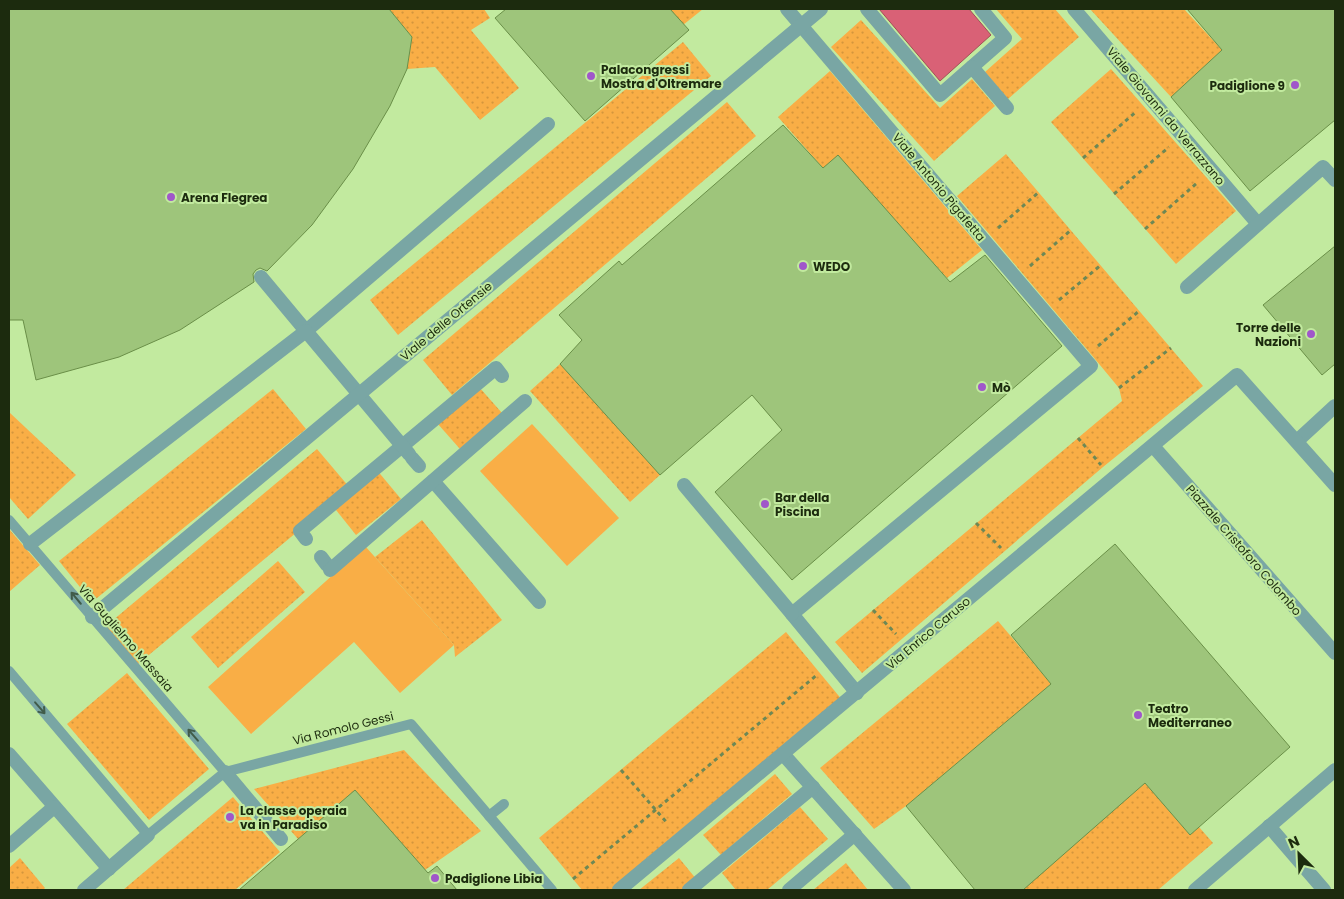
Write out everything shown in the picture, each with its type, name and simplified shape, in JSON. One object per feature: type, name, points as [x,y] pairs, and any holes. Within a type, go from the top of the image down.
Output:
[{"type":"street","name":"Viale Antonio Pigafetta","points":[[787,9],[1091,366],[792,614]]},
{"type":"street","name":"Viale delle Ortensie","points":[[92,617],[821,9]]},
{"type":"street","points":[[867,9],[940,95],[1005,38],[981,9]]},
{"type":"street","name":"Viale Giovanni da Verrazzano","points":[[1074,9],[1258,224]]},
{"type":"street","points":[[972,68],[1007,108]]},
{"type":"street","points":[[30,544],[306,331],[548,124]]},
{"type":"street","points":[[1187,287],[1323,166],[1335,180]]},
{"type":"street","points":[[261,277],[358,395],[538,602]]},
{"type":"street","points":[[418,465],[300,531],[318,555],[418,465],[513,388],[496,368],[418,465]]},
{"type":"street","name":"Via Enrico Caruso","points":[[619,890],[1237,375],[1297,441]]},
{"type":"street","points":[[1335,406],[1297,441],[1335,485]]},
{"type":"street","name":"Piazzale Cristoforo Colombo","points":[[1152,446],[1335,653]]},
{"type":"street","points":[[684,485],[857,692]]},
{"type":"street","points":[[9,754],[109,869]]},
{"type":"street","points":[[783,754],[904,890]]},
{"type":"street","points":[[1195,890],[1335,770]]},
{"type":"street","points":[[225,772],[281,840]]},
{"type":"street","points":[[689,890],[812,787]]},
{"type":"street","points":[[9,846],[54,807]]},
{"type":"street","points":[[1269,826],[1324,890]]},
{"type":"street","points":[[84,890],[148,834]]},
{"type":"street","points":[[788,890],[855,834]]},
{"type":"lane","name":"Via Guglielmo Massaia","points":[[9,520],[225,772]]},
{"type":"lane","points":[[9,671],[148,834]]},
{"type":"lane","name":"Via Romolo Gessi","points":[[148,834],[225,772],[410,724],[552,890]]},
{"type":"lane","points":[[489,816],[504,804]]},
{"type":"path","points":[[1083,158],[1143,106]]},
{"type":"path","points":[[1114,194],[1174,142]]},
{"type":"path","points":[[1145,229],[1203,178]]},
{"type":"path","points":[[994,231],[1039,192]]},
{"type":"path","points":[[1029,266],[1071,230]]},
{"type":"path","points":[[1058,300],[1101,265]]},
{"type":"path","points":[[1097,347],[1139,311]]},
{"type":"path","points":[[1119,388],[1171,348]]},
{"type":"path","points":[[1078,438],[1103,467]]},
{"type":"path","points":[[976,523],[1002,548]]},
{"type":"path","points":[[874,610],[896,634]]},
{"type":"path","points":[[573,879],[820,672]]},
{"type":"path","points":[[621,770],[681,840]]},
{"type":"shaded area","points":[[389,9],[484,9],[490,18],[471,30],[519,88],[480,120],[435,67],[407,69],[412,37]]},
{"type":"shaded area","points":[[669,9],[703,9],[683,25]]},
{"type":"shaded area","points":[[879,9],[969,9],[991,35],[940,81]]},
{"type":"shaded area","points":[[996,9],[1055,9],[1079,37],[1008,99],[985,72],[1022,39]]},
{"type":"shaded area","points":[[1090,9],[1184,9],[1222,50],[1171,97]]},
{"type":"shaded area","points":[[861,20],[940,108],[972,79],[995,106],[934,161],[831,47]]},
{"type":"shaded area","points":[[683,42],[711,76],[398,335],[370,300]]},
{"type":"shaded area","points":[[1111,69],[1236,211],[1176,264],[1051,122]]},
{"type":"shaded area","points":[[830,71],[982,250],[947,278],[838,156],[823,168],[778,117]]},
{"type":"shaded area","points":[[727,102],[756,136],[452,395],[423,360]]},
{"type":"shaded area","points":[[1006,154],[1203,386],[1103,467],[862,673],[835,642],[1122,401],[1119,388],[957,196]]},
{"type":"shaded area","points":[[560,364],[660,475],[630,502],[530,391]]},
{"type":"shaded area","points":[[479,387],[502,413],[460,449],[437,423]]},
{"type":"shaded area","points":[[273,389],[306,429],[92,602],[59,561]]},
{"type":"shaded area","points":[[9,412],[76,475],[28,519],[9,497]]},
{"type":"shaded area","points":[[532,424],[619,518],[567,566],[480,471]]},
{"type":"shaded area","points":[[317,449],[350,488],[138,664],[106,626]]},
{"type":"shaded area","points":[[376,469],[401,499],[356,535],[332,505]]},
{"type":"shaded area","points":[[422,520],[502,620],[455,657],[454,645],[375,557]]},
{"type":"shaded area","points":[[9,529],[40,565],[9,592]]},
{"type":"shaded area","points":[[365,546],[454,645],[400,693],[354,642],[251,734],[208,687]]},
{"type":"shaded area","points":[[278,561],[305,592],[218,668],[191,637]]},
{"type":"shaded area","points":[[998,621],[1051,684],[906,806],[874,829],[820,768]]},
{"type":"shaded area","points":[[786,632],[843,701],[616,890],[582,890],[539,838]]},
{"type":"shaded area","points":[[127,673],[209,769],[149,820],[67,724]]},
{"type":"shaded area","points":[[404,750],[481,831],[425,870],[355,790],[298,839],[254,789]]},
{"type":"shaded area","points":[[775,774],[792,794],[721,855],[703,835]]},
{"type":"shaded area","points":[[1145,783],[1190,835],[1199,827],[1213,843],[1158,890],[1020,890]]},
{"type":"shaded area","points":[[233,797],[280,852],[235,890],[123,890]]},
{"type":"shaded area","points":[[800,807],[828,839],[767,890],[736,890],[722,873]]},
{"type":"shaded area","points":[[20,858],[45,888],[43,890],[9,890],[9,868]]},
{"type":"shaded area","points":[[679,858],[697,880],[685,890],[639,890]]},
{"type":"shaded area","points":[[846,863],[868,890],[813,890]]},
{"type":"building","name":"Arena Flegrea","points":[[9,9],[389,9],[412,37],[407,69],[390,106],[353,169],[312,225],[267,271],[260,268],[256,270],[253,274],[254,282],[180,330],[119,357],[36,380],[23,320],[9,320]]},
{"type":"building","name":"Palacongressi Mostra d'Oltremare","points":[[506,9],[670,9],[689,30],[585,121],[495,18]]},
{"type":"building","points":[[1187,9],[1335,9],[1335,120],[1250,191],[1171,97],[1222,50]]},
{"type":"building","points":[[783,125],[823,168],[838,155],[950,282],[985,255],[1062,346],[792,580],[715,492],[782,430],[752,395],[660,475],[560,364],[582,340],[559,315],[619,261],[622,265]]},
{"type":"building","name":"Torre delle Nazioni","points":[[1335,246],[1335,364],[1322,375],[1263,305]]},
{"type":"building","name":"Teatro Mediterraneo","points":[[1115,544],[1290,747],[1190,835],[1145,783],[1023,890],[975,890],[906,806],[1051,684],[1011,635]]},
{"type":"building","points":[[355,790],[428,873],[437,866],[457,890],[239,890]]},
{"type":"place","name":"Palacongressi Mostra d'Oltremare","points":[[591,76]]},
{"type":"place","name":"Padiglione 9","points":[[1295,85]]},
{"type":"place","name":"Arena Flegrea","points":[[171,197]]},
{"type":"place","name":"WEDO","points":[[803,266]]},
{"type":"place","name":"Torre delle Nazioni","points":[[1311,334]]},
{"type":"place","name":"Mò","points":[[982,387]]},
{"type":"place","name":"Bar della Piscina","points":[[765,504]]},
{"type":"place","name":"Teatro Mediterraneo","points":[[1138,715]]},
{"type":"place","name":"La classe operaia va in Paradiso","points":[[230,817]]},
{"type":"place","name":"Padiglione Libia","points":[[435,878]]}]
